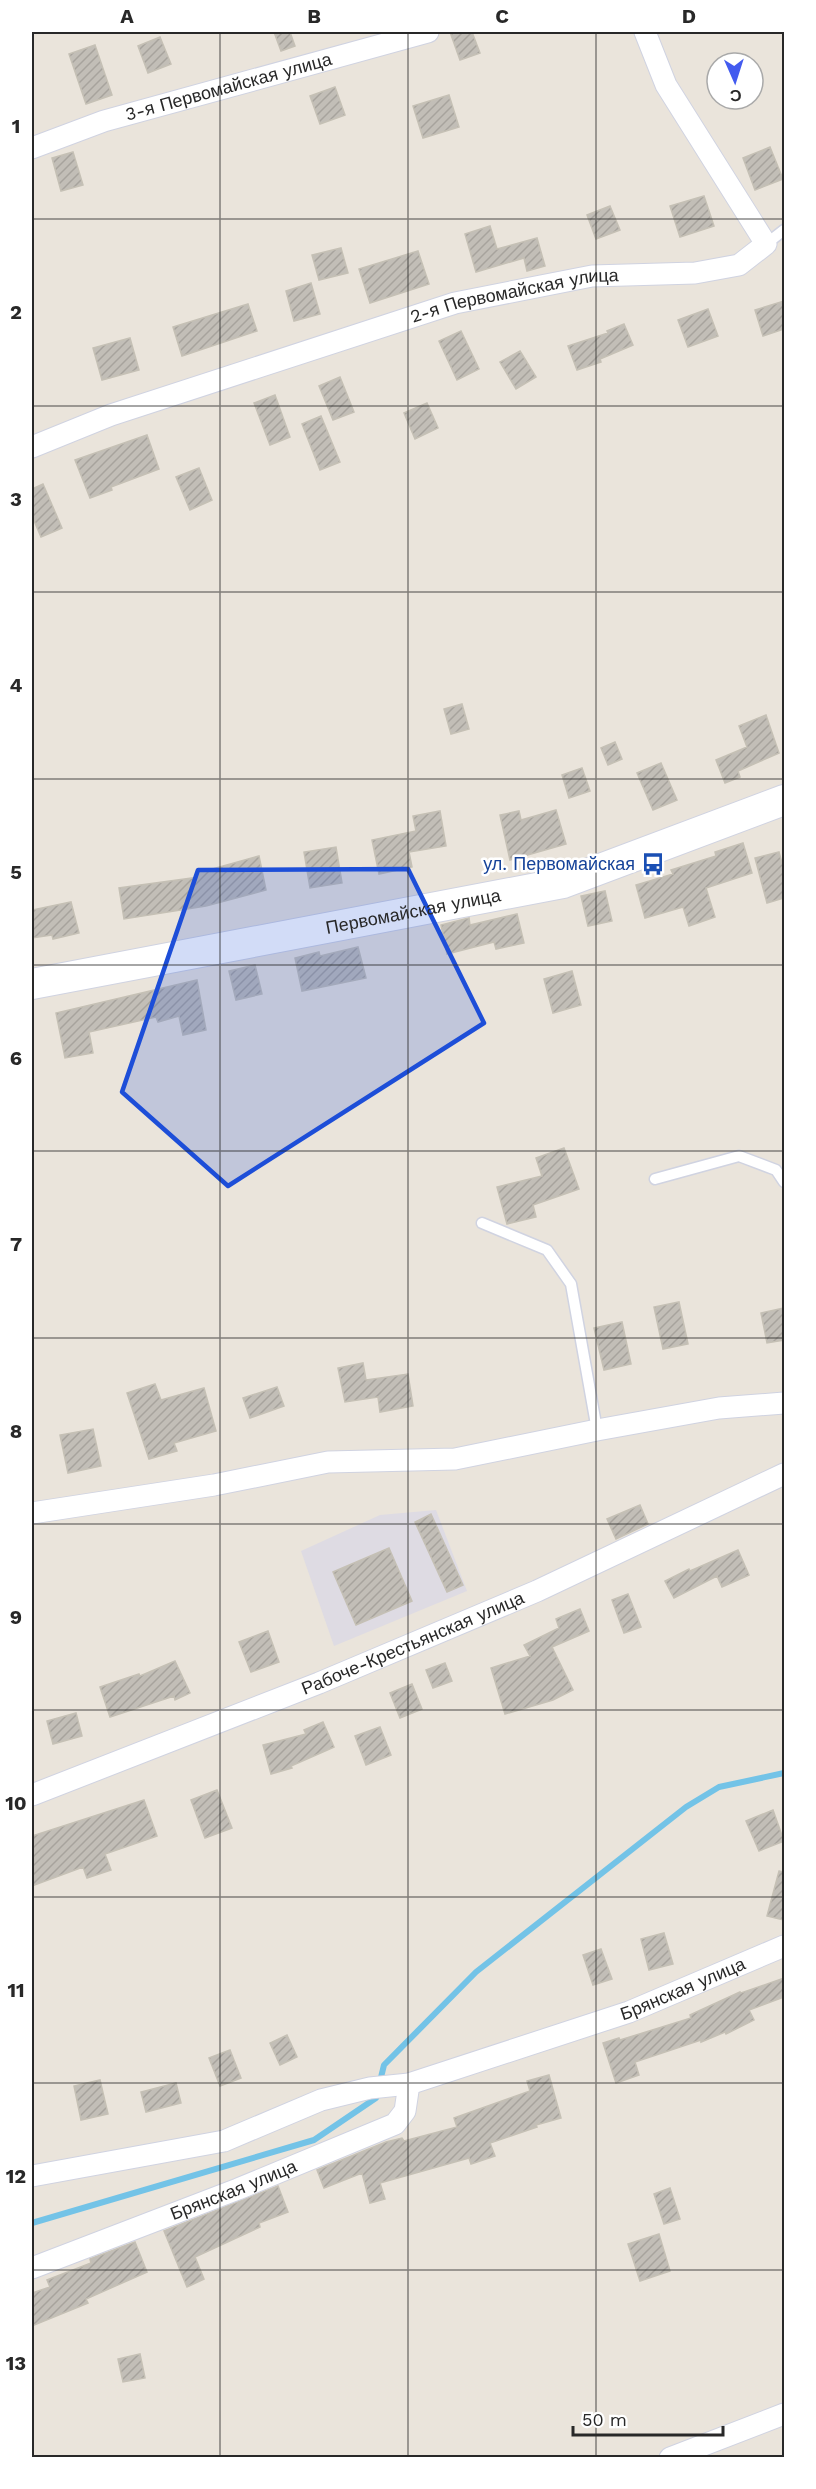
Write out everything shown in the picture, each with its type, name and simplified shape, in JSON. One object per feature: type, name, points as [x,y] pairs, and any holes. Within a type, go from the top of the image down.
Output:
[{"type":"street","name":"3-я Первомайская улица","points":[[32,148],[104,121],[428,32]]},
{"type":"street","name":"2-я Первомайская улица","points":[[32,447],[111,415],[455,303],[592,276],[695,273],[739,265],[779,235],[666,85],[645,32]]},
{"type":"street","name":"Первомайская улица","points":[[32,984],[563,883],[784,800]]},
{"type":"street","points":[[32,1513],[214,1485],[328,1462],[455,1459],[719,1408],[784,1403]]},
{"type":"street","name":"Рабоче-Крестьянская улица","points":[[32,1795],[308,1687],[537,1592],[784,1474]]},
{"type":"street","name":"Брянская улица","points":[[32,2176],[224,2140],[321,2100],[370,2088],[409,2084],[629,2012],[784,1946]]},
{"type":"street","name":"Брянская улица","points":[[32,2268],[238,2189],[395,2124],[405,2111],[409,2084]]},
{"type":"street","points":[[670,2457],[784,2414]]},
{"type":"lane","points":[[655,1179],[739,1156],[776,1170],[784,1182]]},
{"type":"lane","points":[[482,1223],[547,1250],[571,1284],[597,1430]]},
{"type":"highlighted area","points":[[408,869],[484,1023],[228,1186],[122,1092],[198,870]]},
{"type":"shaded area","points":[[436,1510],[467,1591],[334,1646],[301,1551],[380,1515]]},
{"type":"building","points":[[274,32],[290,32],[295,46],[281,51]]},
{"type":"building","points":[[450,32],[472,32],[480,53],[460,60]]},
{"type":"building","points":[[160,37],[171,64],[148,73],[138,46]]},
{"type":"building","points":[[95,45],[112,95],[86,104],[69,54]]},
{"type":"building","points":[[335,87],[345,115],[320,124],[310,96]]},
{"type":"building","points":[[449,95],[459,127],[423,138],[413,106]]},
{"type":"building","points":[[770,147],[783,179],[755,190],[743,158]]},
{"type":"building","points":[[73,152],[83,185],[61,191],[52,158]]},
{"type":"building","points":[[704,196],[714,226],[680,237],[670,206]]},
{"type":"building","points":[[610,206],[620,230],[596,239],[587,215]]},
{"type":"building","points":[[490,226],[497,249],[537,238],[545,266],[527,271],[524,258],[476,272],[465,234]]},
{"type":"building","points":[[341,248],[348,273],[319,280],[312,255]]},
{"type":"building","points":[[418,251],[429,284],[370,303],[359,269]]},
{"type":"building","points":[[311,283],[320,314],[294,321],[286,291]]},
{"type":"building","points":[[784,301],[784,329],[763,336],[755,310]]},
{"type":"building","points":[[248,304],[257,331],[182,356],[173,327]]},
{"type":"building","points":[[708,309],[718,336],[688,347],[678,320]]},
{"type":"building","points":[[624,324],[633,345],[600,359],[601,362],[577,370],[568,346],[608,333],[607,331]]},
{"type":"building","points":[[461,331],[479,369],[457,380],[439,341]]},
{"type":"building","points":[[130,338],[139,370],[102,380],[93,348]]},
{"type":"building","points":[[520,351],[536,377],[516,389],[500,362]]},
{"type":"building","points":[[340,377],[354,412],[333,420],[319,386]]},
{"type":"building","points":[[275,395],[290,437],[270,445],[254,403]]},
{"type":"building","points":[[427,403],[438,428],[415,439],[404,413]]},
{"type":"building","points":[[321,416],[340,462],[320,470],[302,424]]},
{"type":"building","points":[[147,435],[159,469],[111,487],[112,490],[90,498],[75,460]]},
{"type":"building","points":[[199,468],[212,500],[190,510],[176,477]]},
{"type":"building","points":[[43,484],[62,528],[41,537],[32,516],[32,489]]},
{"type":"building","points":[[462,704],[469,729],[451,734],[444,709]]},
{"type":"building","points":[[766,715],[779,753],[738,771],[740,777],[725,783],[716,760],[747,747],[739,726]]},
{"type":"building","points":[[615,742],[622,759],[608,765],[601,748]]},
{"type":"building","points":[[661,763],[677,800],[653,810],[637,773]]},
{"type":"building","points":[[582,768],[590,791],[569,798],[562,775]]},
{"type":"building","points":[[556,810],[566,844],[510,860],[500,815],[519,811],[521,820]]},
{"type":"building","points":[[440,811],[446,846],[409,852],[412,867],[379,874],[372,840],[416,831],[413,816]]},
{"type":"building","points":[[743,843],[752,873],[706,888],[715,917],[689,926],[683,907],[645,918],[636,885],[673,874],[671,870],[716,856],[715,852]]},
{"type":"building","points":[[336,847],[342,883],[310,888],[304,852]]},
{"type":"building","points":[[779,852],[784,870],[784,898],[767,903],[755,858]]},
{"type":"building","points":[[259,856],[266,890],[206,906],[124,919],[119,888],[199,877],[198,873]]},
{"type":"building","points":[[605,891],[612,921],[588,926],[581,896]]},
{"type":"building","points":[[71,902],[79,933],[53,939],[52,935],[32,938],[32,910]]},
{"type":"building","points":[[517,914],[524,943],[496,949],[494,942],[447,954],[441,925],[469,918],[470,925]]},
{"type":"building","points":[[358,947],[366,978],[302,991],[295,958],[319,952],[320,956]]},
{"type":"building","points":[[255,965],[262,994],[236,1000],[229,971]]},
{"type":"building","points":[[572,971],[581,1005],[553,1013],[544,979]]},
{"type":"building","points":[[197,980],[206,1030],[183,1035],[179,1016],[158,1022],[156,1017],[89,1032],[93,1053],[65,1058],[56,1013]]},
{"type":"building","points":[[564,1148],[579,1189],[533,1205],[536,1217],[507,1224],[497,1187],[542,1176],[536,1158]]},
{"type":"building","points":[[679,1302],[688,1344],[663,1349],[654,1307]]},
{"type":"building","points":[[784,1308],[784,1340],[767,1343],[761,1313]]},
{"type":"building","points":[[622,1322],[631,1364],[604,1370],[594,1328]]},
{"type":"building","points":[[363,1363],[366,1380],[408,1374],[413,1406],[380,1412],[378,1397],[345,1402],[338,1368]]},
{"type":"building","points":[[155,1384],[161,1400],[204,1388],[216,1431],[174,1443],[177,1451],[149,1459],[127,1393]]},
{"type":"building","points":[[277,1387],[284,1406],[250,1418],[243,1398]]},
{"type":"building","points":[[93,1429],[101,1466],[68,1473],[60,1435]]},
{"type":"building","points":[[640,1505],[648,1524],[616,1539],[607,1519]]},
{"type":"building","points":[[431,1514],[463,1585],[447,1592],[415,1522]]},
{"type":"building","points":[[389,1548],[412,1601],[356,1625],[333,1572]]},
{"type":"building","points":[[738,1550],[749,1575],[722,1587],[717,1576],[674,1598],[665,1581]]},
{"type":"building","points":[[628,1594],[641,1627],[624,1633],[612,1600]]},
{"type":"building","points":[[580,1609],[589,1631],[552,1647],[573,1690],[553,1700],[505,1714],[491,1668],[530,1656],[524,1645],[559,1628],[556,1619]]},
{"type":"building","points":[[268,1631],[279,1662],[251,1672],[239,1642]]},
{"type":"building","points":[[175,1661],[190,1693],[175,1700],[174,1696],[110,1717],[100,1687],[139,1674],[140,1676]]},
{"type":"building","points":[[445,1663],[452,1681],[433,1688],[426,1670]]},
{"type":"building","points":[[412,1684],[422,1709],[400,1718],[390,1693]]},
{"type":"building","points":[[76,1713],[82,1736],[53,1744],[47,1721]]},
{"type":"building","points":[[323,1722],[334,1747],[291,1766],[292,1768],[271,1774],[263,1745],[306,1734],[304,1730]]},
{"type":"building","points":[[380,1727],[391,1755],[366,1765],[355,1736]]},
{"type":"building","points":[[217,1790],[232,1828],[205,1838],[191,1800]]},
{"type":"building","points":[[144,1800],[157,1836],[105,1854],[111,1870],[87,1878],[83,1867],[32,1886],[32,1836]]},
{"type":"building","points":[[773,1810],[784,1841],[759,1851],[746,1821]]},
{"type":"building","points":[[779,1871],[784,1872],[784,1920],[767,1916]]},
{"type":"building","points":[[664,1933],[673,1964],[649,1970],[641,1939]]},
{"type":"building","points":[[601,1949],[612,1979],[593,1985],[583,1955]]},
{"type":"building","points":[[784,1978],[784,1997],[749,2010],[754,2020],[726,2034],[725,2032],[701,2042],[701,2040],[635,2062],[639,2075],[616,2083],[603,2043],[691,2018],[690,2015],[740,1992]]},
{"type":"building","points":[[287,2035],[297,2057],[280,2065],[270,2043]]},
{"type":"building","points":[[230,2050],[241,2078],[220,2086],[209,2058]]},
{"type":"building","points":[[549,2075],[561,2118],[490,2143],[495,2156],[471,2164],[469,2158],[380,2183],[385,2199],[370,2203],[362,2173],[324,2188],[317,2170],[386,2142],[402,2138],[404,2141],[457,2127],[454,2118],[530,2091],[527,2081]]},
{"type":"building","points":[[100,2080],[108,2114],[81,2120],[74,2086]]},
{"type":"building","points":[[176,2083],[181,2103],[146,2112],[141,2092]]},
{"type":"building","points":[[278,2186],[288,2212],[259,2223],[260,2227],[195,2257],[204,2279],[187,2287],[164,2231]]},
{"type":"building","points":[[670,2188],[680,2219],[664,2224],[654,2194]]},
{"type":"building","points":[[659,2234],[670,2271],[640,2281],[628,2244]]},
{"type":"building","points":[[135,2242],[147,2272],[86,2299],[88,2303],[32,2326],[32,2293],[50,2287],[47,2280],[91,2263],[90,2259]]},
{"type":"building","points":[[140,2354],[145,2378],[123,2382],[118,2359]]},
{"type":"waterway","points":[[32,2223],[314,2140],[376,2098],[384,2065],[476,1972],[686,1807],[719,1787],[784,1773]]},
{"type":"place","name":"ул. Первомайская","points":[[653,864]]}]
